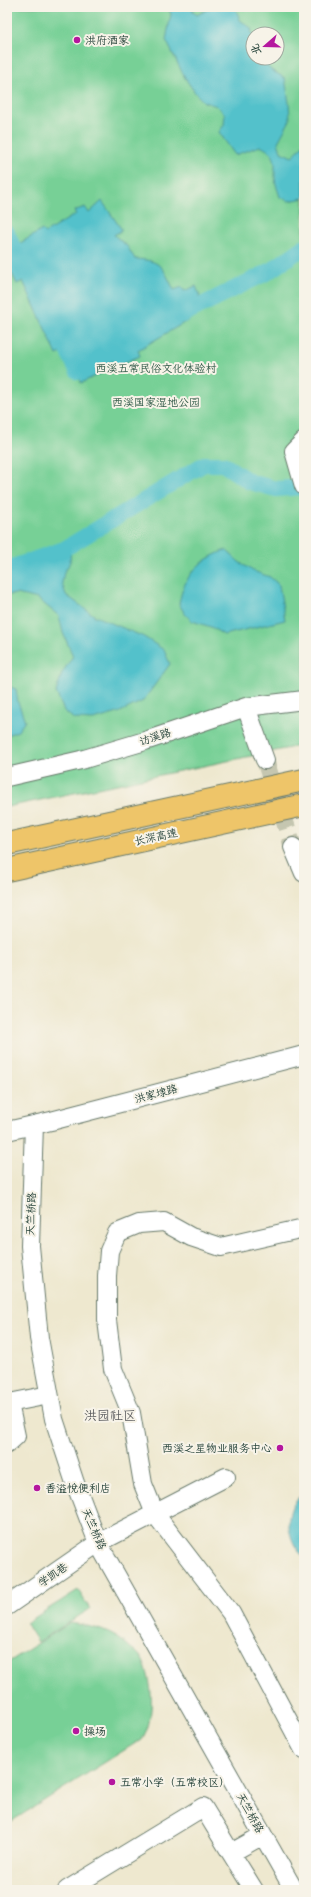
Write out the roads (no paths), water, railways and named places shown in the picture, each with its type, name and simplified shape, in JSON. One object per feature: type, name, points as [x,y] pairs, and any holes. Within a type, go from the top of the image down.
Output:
[{"type":"highway","points":[[7,844],[304,780]]},
{"type":"highway","name":"长深高速","points":[[7,870],[304,805]]},
{"type":"street","points":[[299,446],[304,486]]},
{"type":"street","name":"访溪路","points":[[7,777],[81,760],[145,741],[246,707],[304,700]]},
{"type":"street","points":[[246,707],[265,760]]},
{"type":"street","points":[[293,847],[304,873]]},
{"type":"street","name":"洪家埭路","points":[[7,1131],[304,1055]]},
{"type":"street","name":"天竺桥路","points":[[34,1125],[30,1246],[39,1338],[54,1419],[75,1484],[98,1543],[294,1890]]},
{"type":"street","points":[[304,1228],[221,1247],[191,1237],[164,1222],[139,1224],[117,1233],[109,1251],[107,1276],[107,1320],[113,1369],[132,1413],[143,1484],[155,1514],[231,1613],[304,1750]]},
{"type":"street","points":[[7,1444],[16,1436],[9,1403],[49,1395]]},
{"type":"street","name":"学凯巷","points":[[7,1606],[98,1543],[226,1477]]},
{"type":"street","points":[[67,1890],[204,1807],[254,1890]]},
{"type":"street","points":[[231,1853],[263,1835]]},
{"type":"water","points":[[168,7],[195,7],[192,11],[197,15],[212,7],[235,7],[240,20],[248,26],[245,26],[245,66],[267,66],[285,78],[290,120],[278,142],[281,152],[292,157],[304,144],[304,198],[289,201],[280,197],[275,178],[274,158],[267,150],[260,146],[235,155],[219,132],[224,125],[225,114],[217,106],[204,102],[196,94],[185,78],[166,40],[171,14]]},
{"type":"water","points":[[102,201],[122,230],[114,235],[127,246],[135,259],[156,263],[164,271],[174,290],[182,287],[184,291],[196,286],[200,297],[198,298],[204,311],[138,350],[140,356],[116,366],[113,361],[101,367],[102,373],[81,383],[78,372],[74,366],[68,368],[61,353],[57,355],[23,281],[17,284],[12,274],[7,276],[7,251],[42,230],[45,233],[76,214],[74,211],[85,207],[89,213]]},
{"type":"water","points":[[71,545],[70,563],[64,572],[62,583],[66,595],[95,616],[144,637],[164,650],[170,664],[143,701],[118,713],[93,720],[74,719],[64,711],[56,692],[62,673],[73,656],[63,633],[59,616],[38,599],[17,594],[7,595],[7,569]]},
{"type":"water","points":[[226,550],[239,562],[253,571],[270,577],[279,585],[285,620],[224,635],[211,627],[192,621],[185,614],[179,604],[181,594],[189,577],[201,564],[216,554]]},
{"type":"water","points":[[7,686],[16,689],[18,702],[25,721],[18,731],[7,735]]},
{"type":"water","points":[[299,1497],[304,1497],[304,1557],[294,1544],[289,1528],[290,1511]]},
{"type":"waterway","points":[[7,233],[22,268]]},
{"type":"waterway","points":[[182,315],[268,272],[303,248]]},
{"type":"waterway","points":[[65,346],[78,372],[98,363]]},
{"type":"waterway","points":[[7,569],[64,549],[204,464],[223,464],[250,482],[276,489],[304,487]]},
{"type":"tunnel","points":[[265,760],[293,847]]},
{"type":"place","name":"洪府酒家","points":[[77,40]]},
{"type":"place","name":"西溪之星物业服务中心","points":[[280,1448]]},
{"type":"place","name":"香溢悦便利店","points":[[37,1488]]},
{"type":"place","name":"操场","points":[[76,1731]]},
{"type":"place","name":"五常小学（五常校区）","points":[[112,1782]]},
{"type":"district","name":"洪园社区","points":[[110,1416]]},
{"type":"park label","name":"西溪五常民俗文化体验村","points":[[156,368]]},
{"type":"park label","name":"西溪国家湿地公园","points":[[156,402]]}]
